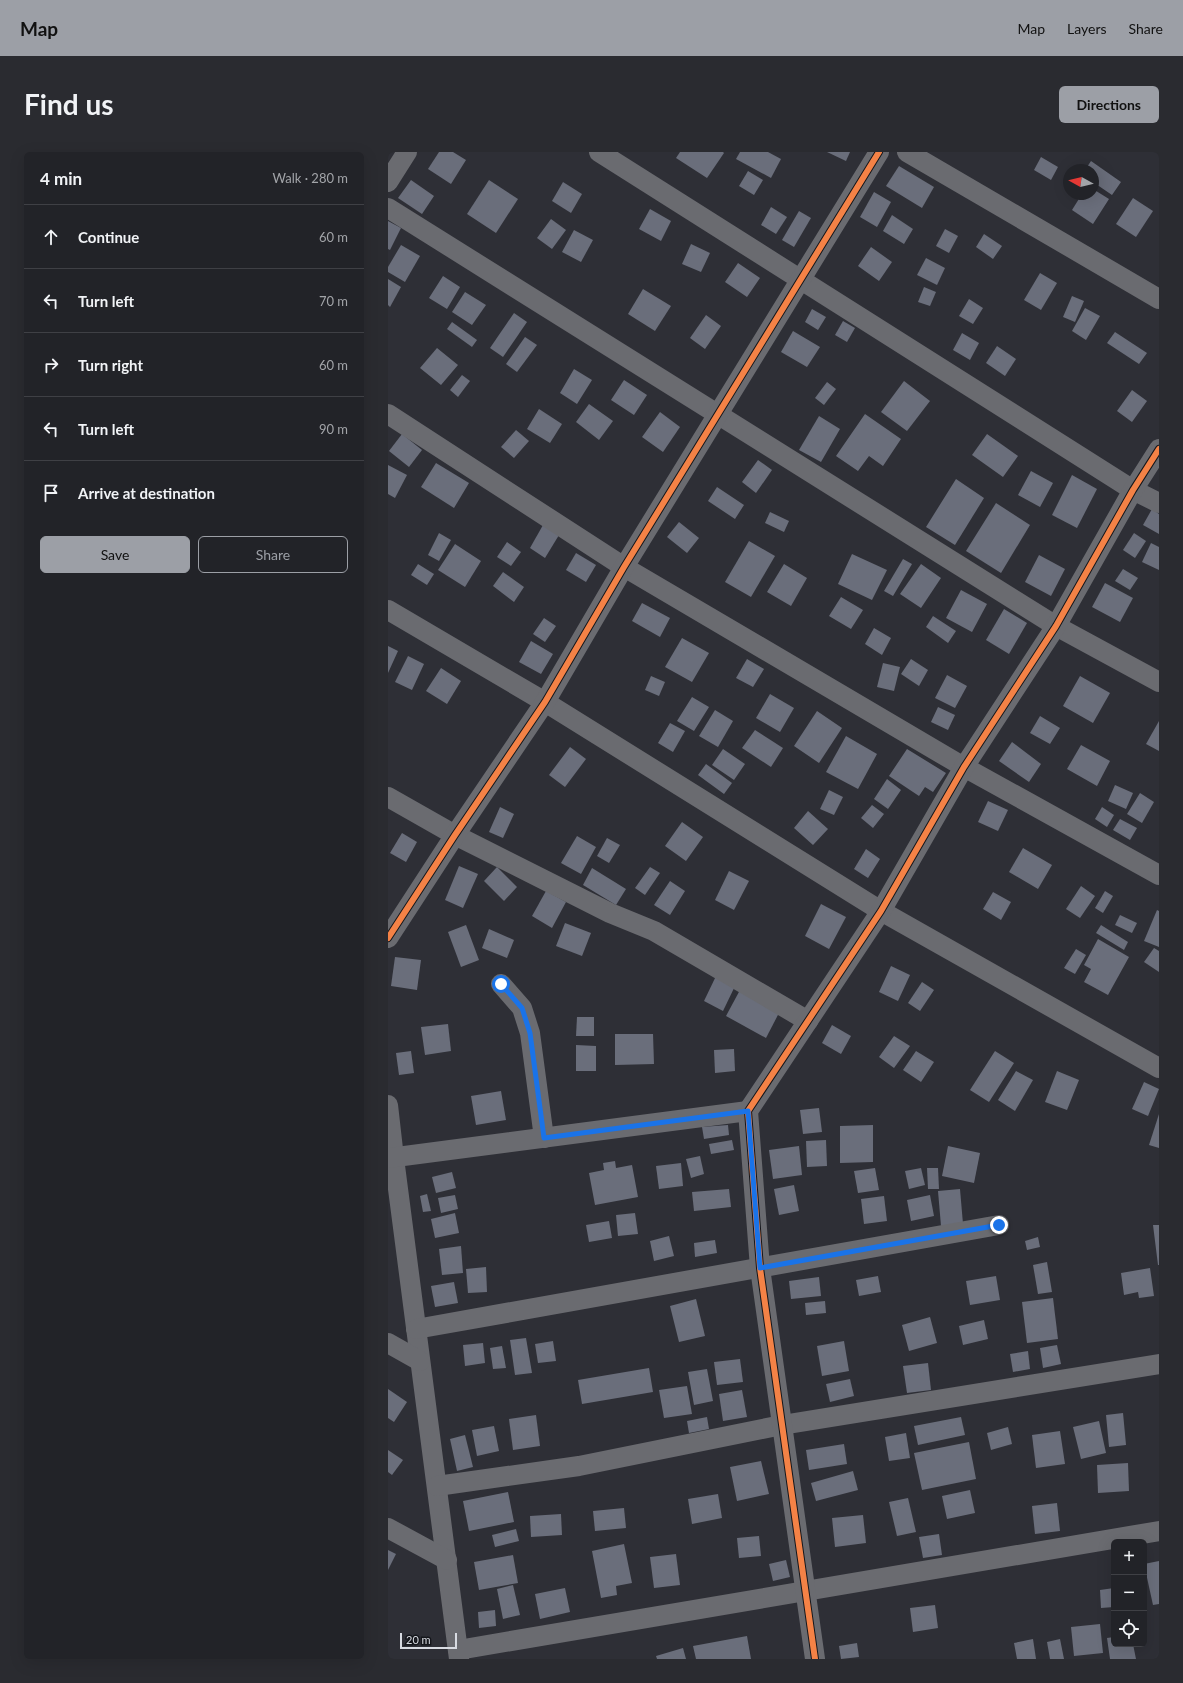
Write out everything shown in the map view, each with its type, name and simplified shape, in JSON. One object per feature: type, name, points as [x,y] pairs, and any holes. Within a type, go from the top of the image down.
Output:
[{"type":"street","points":[[388,182],[407,152]]},
{"type":"street","points":[[599,152],[1133,490],[1159,503]]},
{"type":"street","points":[[388,938],[454,835],[545,702],[624,567],[879,152]]},
{"type":"street","points":[[906,152],[1159,299]]},
{"type":"street","points":[[388,208],[1056,626],[1159,682]]},
{"type":"street","points":[[388,414],[624,567],[964,767],[1159,875]]},
{"type":"street","points":[[815,1659],[760,1268],[748,1111],[881,911],[964,767],[1056,626],[1133,490],[1159,449]]},
{"type":"street","points":[[388,610],[545,702],[881,911],[1159,1068]]},
{"type":"street","points":[[388,797],[454,835],[610,913],[654,931],[808,1021]]},
{"type":"street","points":[[501,984],[522,1008],[530,1033],[544,1138]]},
{"type":"street","points":[[388,1105],[391,1158],[416,1329],[459,1655],[806,1591],[1159,1531]]},
{"type":"street","points":[[391,1158],[748,1111]]},
{"type":"street","points":[[416,1329],[999,1225]]},
{"type":"street","points":[[388,1343],[420,1361]]},
{"type":"street","points":[[437,1486],[579,1466],[782,1425],[1159,1364]]},
{"type":"street","points":[[388,1528],[447,1560]]},
{"type":"building","points":[[439,152],[453,152],[466,160],[451,184],[428,169]]},
{"type":"building","points":[[680,152],[724,153],[707,178],[676,158]]},
{"type":"building","points":[[740,152],[768,152],[781,159],[771,178],[736,159]]},
{"type":"building","points":[[827,152],[850,152],[846,161]]},
{"type":"building","points":[[1041,157],[1058,167],[1051,180],[1034,170]]},
{"type":"building","points":[[899,166],[934,187],[922,208],[886,186]]},
{"type":"building","points":[[1099,167],[1121,182],[1112,195],[1099,186]]},
{"type":"building","points":[[748,171],[763,180],[754,195],[739,186]]},
{"type":"building","points":[[411,180],[434,196],[422,214],[398,198]]},
{"type":"building","points":[[489,180],[518,199],[496,233],[467,214]]},
{"type":"building","points":[[563,182],[582,194],[571,213],[552,201]]},
{"type":"building","points":[[874,192],[891,202],[877,227],[860,217]]},
{"type":"building","points":[[1099,193],[1109,199],[1093,224],[1072,210],[1078,200],[1099,200]]},
{"type":"building","points":[[1133,198],[1153,211],[1136,237],[1116,224]]},
{"type":"building","points":[[771,207],[787,217],[776,234],[761,225]]},
{"type":"building","points":[[650,209],[671,221],[661,241],[639,229]]},
{"type":"building","points":[[799,211],[811,218],[794,247],[782,240]]},
{"type":"building","points":[[892,215],[913,229],[904,244],[883,231]]},
{"type":"building","points":[[551,219],[566,230],[552,249],[537,238]]},
{"type":"building","points":[[388,221],[401,228],[390,250],[388,249]]},
{"type":"building","points":[[945,229],[958,236],[949,253],[936,246]]},
{"type":"building","points":[[574,230],[593,240],[581,262],[562,252]]},
{"type":"building","points":[[984,234],[1002,246],[993,259],[976,247]]},
{"type":"building","points":[[691,244],[710,253],[701,272],[682,264]]},
{"type":"building","points":[[401,245],[420,256],[405,282],[388,272],[388,267]]},
{"type":"building","points":[[871,247],[892,262],[879,281],[858,266]]},
{"type":"building","points":[[926,258],[945,268],[937,285],[917,275]]},
{"type":"building","points":[[738,263],[760,278],[747,297],[725,282]]},
{"type":"building","points":[[1040,273],[1057,283],[1041,310],[1024,300]]},
{"type":"building","points":[[443,276],[460,287],[447,309],[429,298]]},
{"type":"building","points":[[388,279],[401,287],[390,307],[388,305]]},
{"type":"building","points":[[924,287],[936,292],[930,306],[918,302]]},
{"type":"building","points":[[643,289],[671,306],[655,331],[628,314]]},
{"type":"building","points":[[465,292],[486,305],[472,325],[452,312]]},
{"type":"building","points":[[1072,296],[1084,301],[1075,322],[1063,317]]},
{"type":"building","points":[[969,299],[983,308],[973,324],[959,316]]},
{"type":"building","points":[[1085,308],[1100,316],[1086,340],[1072,331]]},
{"type":"building","points":[[812,309],[826,317],[818,330],[805,322]]},
{"type":"building","points":[[514,313],[527,322],[503,357],[490,348]]},
{"type":"building","points":[[706,315],[721,326],[705,349],[690,338]]},
{"type":"building","points":[[843,321],[855,328],[847,342],[835,335]]},
{"type":"building","points":[[452,322],[477,340],[472,347],[447,329]]},
{"type":"building","points":[[793,331],[820,347],[807,367],[781,352]]},
{"type":"building","points":[[1115,332],[1147,353],[1139,364],[1107,343]]},
{"type":"building","points":[[962,333],[979,343],[970,360],[953,350]]},
{"type":"building","points":[[525,337],[537,345],[517,372],[506,364]]},
{"type":"building","points":[[997,346],[1016,359],[1005,376],[986,363]]},
{"type":"building","points":[[437,348],[458,365],[441,385],[420,368]]},
{"type":"building","points":[[574,369],[592,380],[577,404],[560,393]]},
{"type":"building","points":[[462,375],[470,381],[458,397],[450,390]]},
{"type":"building","points":[[624,380],[647,395],[634,415],[611,400]]},
{"type":"building","points":[[904,381],[930,401],[907,431],[881,412]]},
{"type":"building","points":[[827,382],[836,389],[824,405],[815,398]]},
{"type":"building","points":[[1132,390],[1147,401],[1132,422],[1117,411]]},
{"type":"building","points":[[589,404],[613,421],[599,440],[576,422]]},
{"type":"building","points":[[539,409],[562,424],[550,443],[527,429]]},
{"type":"building","points":[[660,412],[680,427],[663,452],[642,437]]},
{"type":"building","points":[[865,414],[901,439],[883,466],[869,456],[858,471],[836,456]]},
{"type":"building","points":[[819,416],[840,429],[821,462],[799,450]]},
{"type":"building","points":[[516,430],[529,441],[514,458],[501,447]]},
{"type":"building","points":[[402,434],[422,450],[409,467],[389,451]]},
{"type":"building","points":[[987,434],[1018,456],[1003,477],[972,455]]},
{"type":"building","points":[[758,460],[772,470],[756,493],[742,482]]},
{"type":"building","points":[[436,463],[469,483],[454,508],[421,487]]},
{"type":"building","points":[[388,465],[407,475],[395,498],[388,494]]},
{"type":"building","points":[[1031,471],[1053,483],[1040,507],[1018,495]]},
{"type":"building","points":[[1072,475],[1097,489],[1077,528],[1052,515]]},
{"type":"building","points":[[956,479],[984,498],[955,545],[926,527]]},
{"type":"building","points":[[717,487],[744,505],[735,519],[708,501]]},
{"type":"building","points":[[996,503],[1030,525],[1001,573],[966,551]]},
{"type":"building","points":[[1152,509],[1159,514],[1159,534],[1143,525]]},
{"type":"building","points":[[770,512],[789,521],[784,532],[765,523]]},
{"type":"building","points":[[679,522],[699,538],[687,553],[667,537]]},
{"type":"building","points":[[543,525],[559,535],[545,558],[530,548]]},
{"type":"building","points":[[439,533],[451,540],[439,561],[428,555]]},
{"type":"building","points":[[1134,533],[1146,541],[1135,558],[1123,550]]},
{"type":"building","points":[[749,541],[775,556],[751,597],[725,582]]},
{"type":"building","points":[[507,542],[521,552],[511,566],[497,557]]},
{"type":"building","points":[[1151,543],[1159,547],[1159,570],[1142,562]]},
{"type":"building","points":[[455,544],[481,561],[465,587],[438,570]]},
{"type":"building","points":[[576,553],[596,565],[586,582],[566,570]]},
{"type":"building","points":[[852,554],[887,570],[872,600],[838,584]]},
{"type":"building","points":[[1039,555],[1065,569],[1051,596],[1025,582]]},
{"type":"building","points":[[903,559],[912,564],[893,596],[884,591]]},
{"type":"building","points":[[418,564],[434,574],[427,585],[411,575]]},
{"type":"building","points":[[784,564],[807,578],[791,606],[767,592]]},
{"type":"building","points":[[921,564],[941,578],[921,608],[900,594]]},
{"type":"building","points":[[1123,569],[1138,578],[1130,590],[1115,581]]},
{"type":"building","points":[[503,572],[524,587],[514,602],[493,586]]},
{"type":"building","points":[[1105,583],[1133,598],[1120,622],[1092,607]]},
{"type":"building","points":[[961,590],[987,604],[972,632],[946,618]]},
{"type":"building","points":[[841,597],[863,610],[851,629],[829,616]]},
{"type":"building","points":[[642,603],[670,618],[660,637],[632,621]]},
{"type":"building","points":[[1004,609],[1027,623],[1009,654],[986,640]]},
{"type":"building","points":[[933,616],[956,631],[948,643],[926,627]]},
{"type":"building","points":[[544,618],[556,626],[545,642],[533,634]]},
{"type":"building","points":[[874,628],[891,638],[882,655],[865,644]]},
{"type":"building","points":[[682,638],[709,653],[692,682],[665,667]]},
{"type":"building","points":[[531,641],[553,654],[541,674],[519,662]]},
{"type":"building","points":[[388,646],[398,651],[388,673]]},
{"type":"building","points":[[408,656],[424,664],[412,690],[395,682]]},
{"type":"building","points":[[747,659],[764,669],[753,687],[736,678]]},
{"type":"building","points":[[911,659],[928,670],[919,686],[901,674]]},
{"type":"building","points":[[883,663],[900,667],[894,691],[877,687]]},
{"type":"building","points":[[441,668],[461,681],[447,704],[426,691]]},
{"type":"building","points":[[947,675],[967,686],[955,708],[935,698]]},
{"type":"building","points":[[651,676],[665,682],[659,696],[645,690]]},
{"type":"building","points":[[1080,676],[1110,693],[1093,723],[1063,706]]},
{"type":"building","points":[[770,694],[794,708],[780,732],[756,718]]},
{"type":"building","points":[[692,697],[709,707],[694,731],[677,721]]},
{"type":"building","points":[[938,707],[955,715],[948,730],[931,722]]},
{"type":"building","points":[[715,710],[733,721],[718,747],[699,736]]},
{"type":"building","points":[[817,711],[842,728],[819,763],[794,746]]},
{"type":"building","points":[[1040,716],[1060,728],[1050,744],[1030,733]]},
{"type":"building","points":[[1159,721],[1159,751],[1146,744]]},
{"type":"building","points":[[670,723],[685,731],[673,752],[658,743]]},
{"type":"building","points":[[755,730],[783,748],[771,767],[742,748]]},
{"type":"building","points":[[846,736],[877,754],[858,789],[826,772]]},
{"type":"building","points":[[1012,742],[1041,764],[1029,782],[999,761]]},
{"type":"building","points":[[1081,745],[1110,761],[1097,786],[1067,769]]},
{"type":"building","points":[[570,747],[586,759],[565,787],[549,775]]},
{"type":"building","points":[[723,749],[745,764],[734,780],[712,765]]},
{"type":"building","points":[[907,749],[946,773],[933,792],[925,787],[919,796],[889,776]]},
{"type":"building","points":[[706,764],[732,783],[724,794],[698,775]]},
{"type":"building","points":[[887,779],[901,790],[888,809],[874,799]]},
{"type":"building","points":[[1115,785],[1133,793],[1126,809],[1108,801]]},
{"type":"building","points":[[829,790],[843,797],[834,815],[820,809]]},
{"type":"building","points":[[1140,793],[1154,802],[1142,823],[1127,814]]},
{"type":"building","points":[[988,801],[1008,810],[998,831],[978,822]]},
{"type":"building","points":[[872,805],[884,814],[873,828],[861,818]]},
{"type":"building","points":[[500,807],[514,814],[503,838],[489,832]]},
{"type":"building","points":[[1102,807],[1114,815],[1107,827],[1095,819]]},
{"type":"building","points":[[808,811],[828,829],[813,845],[794,828]]},
{"type":"building","points":[[1120,819],[1137,828],[1130,840],[1113,830]]},
{"type":"building","points":[[682,822],[703,837],[686,861],[665,846]]},
{"type":"building","points":[[402,833],[417,842],[406,862],[390,853]]},
{"type":"building","points":[[577,836],[596,847],[581,874],[561,863]]},
{"type":"building","points":[[607,838],[620,845],[609,863],[597,856]]},
{"type":"building","points":[[1023,848],[1052,865],[1038,889],[1009,872]]},
{"type":"building","points":[[866,849],[880,859],[868,878],[854,869]]},
{"type":"building","points":[[459,866],[478,874],[463,908],[445,900]]},
{"type":"building","points":[[497,867],[517,887],[504,901],[484,881]]},
{"type":"building","points":[[650,867],[660,873],[645,895],[635,888]]},
{"type":"building","points":[[592,868],[626,889],[616,905],[583,885]]},
{"type":"building","points":[[729,871],[749,881],[734,910],[715,900]]},
{"type":"building","points":[[670,881],[685,891],[670,915],[654,905]]},
{"type":"building","points":[[1081,886],[1095,896],[1080,918],[1066,909]]},
{"type":"building","points":[[546,891],[566,902],[552,928],[532,916]]},
{"type":"building","points":[[1105,891],[1113,896],[1103,913],[1095,908]]},
{"type":"building","points":[[993,892],[1011,902],[1001,920],[983,909]]},
{"type":"building","points":[[821,904],[846,917],[829,949],[805,936]]},
{"type":"building","points":[[1157,910],[1159,911],[1159,947],[1144,941]]},
{"type":"building","points":[[1120,915],[1137,923],[1132,933],[1115,925]]},
{"type":"building","points":[[565,923],[591,933],[582,956],[556,946]]},
{"type":"building","points":[[466,925],[479,960],[461,967],[448,932]]},
{"type":"building","points":[[1101,925],[1128,942],[1124,950],[1096,933]]},
{"type":"building","points":[[489,929],[514,940],[507,958],[482,948]]},
{"type":"building","points":[[1098,939],[1129,957],[1108,995],[1084,982],[1091,969],[1084,965]]},
{"type":"building","points":[[1154,948],[1159,951],[1159,972],[1144,962]]},
{"type":"building","points":[[1076,949],[1086,955],[1075,974],[1064,968]]},
{"type":"building","points":[[395,957],[421,960],[417,990],[391,986]]},
{"type":"building","points":[[891,966],[910,975],[898,1001],[879,992]]},
{"type":"building","points":[[717,974],[736,984],[723,1011],[704,1001]]},
{"type":"building","points":[[922,982],[934,990],[920,1011],[908,1003]]},
{"type":"building","points":[[740,990],[780,1011],[766,1038],[726,1016]]},
{"type":"building","points":[[577,1017],[594,1017],[594,1036],[576,1036]]},
{"type":"building","points":[[448,1024],[451,1051],[425,1055],[421,1027]]},
{"type":"building","points":[[832,1025],[851,1036],[841,1054],[822,1043]]},
{"type":"building","points":[[615,1034],[653,1034],[654,1064],[615,1065]]},
{"type":"building","points":[[894,1036],[910,1046],[894,1068],[879,1057]]},
{"type":"building","points":[[576,1045],[596,1046],[596,1071],[576,1071]]},
{"type":"building","points":[[734,1049],[735,1071],[715,1073],[714,1050]]},
{"type":"building","points":[[411,1051],[414,1073],[399,1075],[396,1053]]},
{"type":"building","points":[[916,1051],[934,1062],[921,1082],[903,1070]]},
{"type":"building","points":[[995,1051],[1014,1063],[989,1102],[970,1090]]},
{"type":"building","points":[[1016,1071],[1033,1080],[1015,1111],[998,1100]]},
{"type":"building","points":[[1057,1071],[1079,1080],[1067,1110],[1045,1102]]},
{"type":"building","points":[[1144,1082],[1159,1089],[1148,1116],[1132,1109]]},
{"type":"building","points":[[501,1091],[506,1120],[476,1125],[471,1096]]},
{"type":"building","points":[[819,1108],[822,1132],[803,1134],[800,1110]]},
{"type":"building","points":[[1159,1114],[1159,1148],[1149,1145]]},
{"type":"building","points":[[728,1125],[729,1135],[704,1139],[702,1127]]},
{"type":"building","points":[[873,1125],[873,1162],[840,1163],[840,1126]]},
{"type":"building","points":[[732,1140],[734,1150],[711,1154],[709,1144]]},
{"type":"building","points":[[826,1140],[827,1166],[807,1167],[806,1141]]},
{"type":"building","points":[[799,1146],[802,1175],[773,1179],[769,1150]]},
{"type":"building","points":[[948,1146],[980,1153],[974,1183],[942,1176]]},
{"type":"building","points":[[700,1156],[704,1174],[691,1178],[686,1159]]},
{"type":"building","points":[[615,1161],[616,1168],[632,1165],[638,1197],[595,1205],[589,1173],[604,1170],[603,1163]]},
{"type":"building","points":[[681,1163],[683,1186],[659,1189],[656,1166]]},
{"type":"building","points":[[875,1168],[879,1190],[858,1193],[854,1171]]},
{"type":"building","points":[[921,1168],[925,1185],[909,1189],[905,1171]]},
{"type":"building","points":[[927,1168],[938,1168],[939,1189],[928,1189]]},
{"type":"building","points":[[452,1172],[456,1188],[436,1193],[432,1177]]},
{"type":"building","points":[[794,1185],[799,1211],[779,1215],[774,1189]]},
{"type":"building","points":[[729,1189],[731,1207],[694,1211],[692,1192]]},
{"type":"building","points":[[960,1189],[963,1224],[941,1226],[938,1191]]},
{"type":"building","points":[[427,1194],[431,1211],[423,1212],[420,1196]]},
{"type":"building","points":[[455,1195],[458,1209],[441,1213],[438,1198]]},
{"type":"building","points":[[930,1195],[934,1216],[911,1221],[907,1200]]},
{"type":"building","points":[[884,1196],[887,1221],[864,1224],[861,1199]]},
{"type":"building","points":[[455,1213],[459,1233],[435,1238],[431,1219]]},
{"type":"building","points":[[635,1213],[638,1234],[618,1236],[616,1215]]},
{"type":"building","points":[[609,1221],[612,1238],[589,1242],[586,1225]]},
{"type":"building","points":[[1153,1225],[1159,1225],[1159,1265],[1158,1265]]},
{"type":"building","points":[[669,1236],[674,1256],[654,1261],[650,1241]]},
{"type":"building","points":[[1038,1237],[1040,1247],[1027,1250],[1025,1241]]},
{"type":"building","points":[[715,1240],[717,1253],[695,1257],[694,1243]]},
{"type":"building","points":[[461,1246],[463,1273],[442,1275],[439,1249]]},
{"type":"building","points":[[1047,1262],[1052,1292],[1038,1294],[1033,1265]]},
{"type":"building","points":[[486,1267],[487,1292],[468,1293],[466,1269]]},
{"type":"building","points":[[1150,1268],[1154,1296],[1139,1298],[1138,1292],[1124,1295],[1121,1273]]},
{"type":"building","points":[[878,1276],[881,1292],[859,1296],[856,1280]]},
{"type":"building","points":[[996,1276],[1000,1300],[970,1305],[966,1281]]},
{"type":"building","points":[[819,1277],[821,1296],[791,1299],[789,1281]]},
{"type":"building","points":[[454,1282],[458,1303],[435,1307],[431,1286]]},
{"type":"building","points":[[1053,1298],[1058,1339],[1027,1343],[1022,1302]]},
{"type":"building","points":[[696,1299],[705,1336],[679,1342],[670,1306]]},
{"type":"building","points":[[825,1301],[826,1313],[806,1315],[805,1303]]},
{"type":"building","points":[[930,1317],[937,1343],[909,1351],[902,1325]]},
{"type":"building","points":[[984,1320],[988,1339],[963,1345],[959,1326]]},
{"type":"building","points":[[526,1338],[532,1373],[515,1375],[510,1340]]},
{"type":"building","points":[[553,1341],[556,1361],[538,1363],[535,1344]]},
{"type":"building","points":[[844,1341],[849,1371],[822,1376],[817,1346]]},
{"type":"building","points":[[483,1343],[485,1363],[465,1366],[463,1345]]},
{"type":"building","points":[[1057,1345],[1061,1364],[1043,1368],[1040,1348]]},
{"type":"building","points":[[502,1346],[506,1368],[493,1369],[490,1348]]},
{"type":"building","points":[[1028,1351],[1030,1369],[1013,1372],[1010,1354]]},
{"type":"building","points":[[740,1359],[743,1382],[717,1385],[714,1362]]},
{"type":"building","points":[[928,1363],[931,1390],[907,1393],[903,1366]]},
{"type":"building","points":[[649,1368],[653,1392],[582,1404],[578,1380]]},
{"type":"building","points":[[707,1369],[713,1401],[694,1405],[688,1372]]},
{"type":"building","points":[[850,1379],[854,1396],[830,1402],[826,1384]]},
{"type":"building","points":[[687,1386],[692,1414],[664,1418],[659,1390]]},
{"type":"building","points":[[388,1389],[407,1402],[394,1422],[388,1418]]},
{"type":"building","points":[[742,1390],[747,1417],[723,1421],[719,1394]]},
{"type":"building","points":[[1123,1413],[1126,1445],[1109,1447],[1106,1415]]},
{"type":"building","points":[[536,1415],[540,1446],[513,1450],[509,1419]]},
{"type":"building","points":[[707,1417],[709,1429],[689,1433],[687,1421]]},
{"type":"building","points":[[961,1417],[965,1435],[918,1445],[914,1426]]},
{"type":"building","points":[[1099,1421],[1106,1453],[1081,1459],[1073,1427]]},
{"type":"building","points":[[494,1426],[499,1451],[477,1456],[472,1430]]},
{"type":"building","points":[[1008,1427],[1012,1444],[991,1450],[987,1433]]},
{"type":"building","points":[[1060,1431],[1065,1464],[1036,1468],[1032,1435]]},
{"type":"building","points":[[906,1433],[910,1458],[889,1461],[885,1437]]},
{"type":"building","points":[[465,1435],[473,1467],[457,1471],[450,1439]]},
{"type":"building","points":[[969,1442],[976,1479],[922,1490],[914,1453]]},
{"type":"building","points":[[844,1444],[847,1464],[809,1470],[806,1450]]},
{"type":"building","points":[[388,1450],[403,1460],[392,1475],[388,1472]]},
{"type":"building","points":[[761,1461],[769,1494],[737,1501],[730,1467]]},
{"type":"building","points":[[1128,1463],[1129,1491],[1098,1493],[1097,1465]]},
{"type":"building","points":[[853,1471],[858,1490],[816,1501],[811,1483]]},
{"type":"building","points":[[970,1490],[975,1513],[947,1519],[942,1496]]},
{"type":"building","points":[[508,1492],[514,1522],[469,1531],[463,1501]]},
{"type":"building","points":[[718,1494],[722,1518],[692,1524],[688,1499]]},
{"type":"building","points":[[908,1498],[916,1532],[897,1536],[889,1502]]},
{"type":"building","points":[[1057,1503],[1060,1531],[1035,1534],[1032,1506]]},
{"type":"building","points":[[624,1508],[626,1528],[595,1531],[593,1511]]},
{"type":"building","points":[[561,1514],[562,1535],[531,1537],[530,1516]]},
{"type":"building","points":[[863,1515],[866,1543],[835,1547],[832,1518]]},
{"type":"building","points":[[516,1529],[519,1541],[495,1547],[492,1535]]},
{"type":"building","points":[[939,1534],[942,1555],[923,1558],[919,1537]]},
{"type":"building","points":[[759,1536],[761,1556],[739,1558],[737,1538]]},
{"type":"building","points":[[624,1544],[632,1583],[616,1586],[617,1595],[601,1598],[592,1551]]},
{"type":"building","points":[[388,1550],[396,1554],[388,1570]]},
{"type":"building","points":[[676,1554],[680,1585],[654,1588],[650,1557]]},
{"type":"building","points":[[513,1555],[518,1583],[479,1590],[474,1562]]},
{"type":"building","points":[[786,1560],[790,1577],[773,1581],[769,1564]]},
{"type":"building","points":[[1159,1561],[1159,1604],[1153,1605],[1147,1578],[1147,1563]]},
{"type":"building","points":[[513,1585],[520,1615],[503,1619],[497,1589]]},
{"type":"building","points":[[565,1588],[570,1612],[540,1619],[535,1594]]},
{"type":"building","points":[[1111,1588],[1111,1607],[1101,1608],[1100,1590]]},
{"type":"building","points":[[935,1605],[938,1628],[913,1632],[910,1608]]},
{"type":"building","points":[[495,1610],[496,1626],[479,1628],[478,1612]]},
{"type":"building","points":[[1100,1624],[1103,1653],[1074,1656],[1071,1627]]},
{"type":"building","points":[[747,1636],[751,1659],[696,1659],[693,1646]]},
{"type":"building","points":[[1111,1637],[1111,1647],[1134,1647],[1136,1659],[1110,1659],[1107,1638]]},
{"type":"building","points":[[1033,1639],[1036,1659],[1017,1659],[1014,1643]]},
{"type":"building","points":[[1060,1639],[1064,1659],[1050,1659],[1047,1642]]},
{"type":"building","points":[[857,1643],[859,1657],[841,1659],[839,1646]]},
{"type":"building","points":[[683,1648],[686,1659],[657,1659],[656,1656]]},
{"type":"cycle path","points":[[388,938],[455,835],[545,702],[624,567],[879,152]]},
{"type":"cycle path","points":[[815,1659],[760,1268],[748,1111],[881,911],[964,767],[1056,626],[1133,490],[1159,449]]},
{"type":"route","points":[[501,984],[522,1008],[530,1033],[544,1138],[748,1111],[760,1268],[999,1225]]}]
